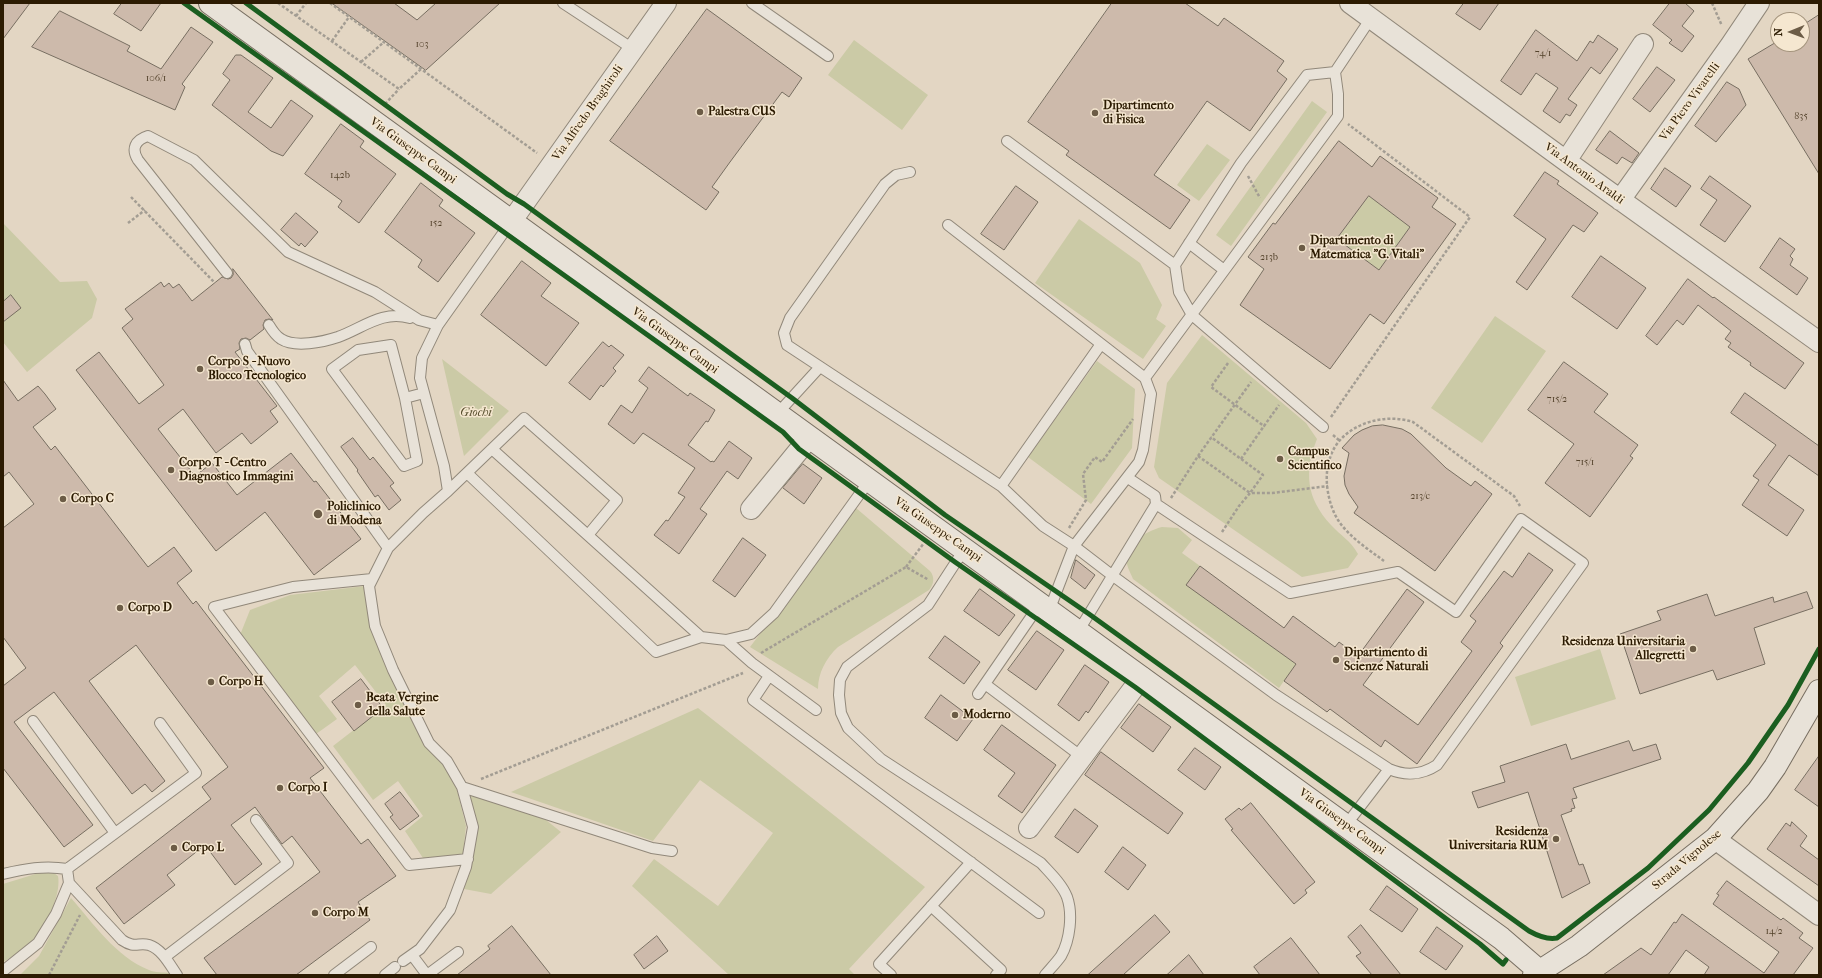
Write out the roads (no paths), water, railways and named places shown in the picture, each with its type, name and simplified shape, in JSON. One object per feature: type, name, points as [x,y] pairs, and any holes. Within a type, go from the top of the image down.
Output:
[{"type":"street","name":"Via Giuseppe Campi","points":[[210,3],[1501,938],[1539,974]]},
{"type":"street","name":"Via Alfredo Braghiroli","points":[[511,222],[666,3]]},
{"type":"street","name":"Via Antonio Araldi","points":[[1350,3],[1566,162],[1819,342]]},
{"type":"street","name":"Via Piero Vivarelli","points":[[1620,200],[1757,6]]},
{"type":"street","points":[[1566,162],[1643,44]]},
{"type":"street","points":[[751,509],[809,438]]},
{"type":"street","points":[[1029,828],[1142,677]]},
{"type":"street","name":"Strada Vignolese","points":[[1539,974],[1579,946],[1716,839],[1758,791],[1775,767],[1819,691]]},
{"type":"street","points":[[1716,839],[1819,914]]},
{"type":"lane","points":[[563,3],[633,49]]},
{"type":"lane","points":[[752,3],[828,56]]},
{"type":"lane","points":[[1145,378],[1338,116],[1338,94],[1335,72],[1371,18]]},
{"type":"lane","points":[[1323,427],[1192,315],[1179,292],[1175,265],[1241,163],[1306,74],[1335,72]]},
{"type":"lane","points":[[228,273],[135,156],[134,146],[136,141],[148,136],[194,160],[288,252],[375,292],[419,320]]},
{"type":"lane","points":[[1007,141],[1175,265]]},
{"type":"lane","points":[[910,172],[896,175],[885,184],[786,325],[784,333],[787,345],[818,368],[1001,486],[1039,523],[1063,538],[1276,695],[1389,769],[1405,773],[1421,773],[1437,765],[1583,563],[1521,519],[1456,612],[1398,572],[1290,593],[1160,506],[1155,496],[1128,478]]},
{"type":"lane","points":[[448,491],[444,466],[420,378],[422,358],[438,325],[511,222]]},
{"type":"lane","points":[[948,225],[1145,378],[1151,394],[1142,456],[1128,478],[1074,546],[1044,607],[978,694]]},
{"type":"lane","points":[[1189,243],[1224,270]]},
{"type":"lane","points":[[269,325],[280,339],[290,343],[299,344],[338,337],[382,317],[400,315],[438,325]]},
{"type":"lane","points":[[245,344],[247,350],[388,548]]},
{"type":"lane","points":[[1001,486],[1101,344]]},
{"type":"lane","points":[[391,345],[405,398],[417,460],[404,466],[332,369],[358,350],[391,345]]},
{"type":"lane","points":[[777,414],[818,368]]},
{"type":"lane","points":[[405,398],[424,394]]},
{"type":"lane","points":[[403,961],[420,949],[450,910],[468,859],[473,827],[462,787],[447,761],[429,743],[393,670],[375,626],[369,586],[372,579],[388,548],[524,418],[617,500],[588,535]]},
{"type":"lane","points":[[492,449],[701,637]]},
{"type":"lane","points":[[467,473],[656,652],[701,637],[726,640],[751,634],[774,613],[869,481]]},
{"type":"lane","points":[[1078,632],[1113,576],[1160,506]]},
{"type":"lane","points":[[964,548],[928,605],[848,667],[840,680],[839,695],[841,713],[848,728],[881,759],[1041,863],[1056,879],[1067,897],[1071,922],[1068,939],[1061,956],[1045,975]]},
{"type":"lane","points":[[372,579],[292,587],[214,607],[409,865],[468,859]]},
{"type":"lane","points":[[726,640],[752,663],[816,710]]},
{"type":"lane","points":[[769,676],[753,700],[1040,914]]},
{"type":"lane","points":[[985,684],[1082,757]]},
{"type":"lane","points":[[33,721],[116,833]]},
{"type":"lane","points":[[3,874],[38,867],[67,869],[196,773],[160,723]]},
{"type":"lane","points":[[1346,825],[1389,769]]},
{"type":"lane","points":[[462,787],[652,848],[672,851]]},
{"type":"lane","points":[[165,957],[288,863],[256,820]]},
{"type":"lane","points":[[891,975],[879,964],[971,862]]},
{"type":"lane","points":[[3,971],[38,943],[56,914],[69,882],[67,869]]},
{"type":"lane","points":[[69,882],[129,945],[148,945],[165,957],[177,975]]},
{"type":"lane","points":[[931,906],[1001,970],[996,975]]},
{"type":"lane","points":[[334,975],[370,947]]},
{"type":"lane","points":[[412,955],[427,975],[458,952]]},
{"type":"lane","points":[[385,975],[395,967]]},
{"type":"place","name":"Palestra CUS","points":[[700,112]]},
{"type":"place","name":"Dipartimento di Fisica","points":[[1095,113]]},
{"type":"place","name":"Dipartimento di Matematica \"G. Vitali\"","points":[[1302,248]]},
{"type":"place","name":"Corpo S - Nuovo Blocco Tecnologico","points":[[200,369]]},
{"type":"place","name":"Campus Scientifico","points":[[1280,459]]},
{"type":"place","name":"Corpo T - Centro Diagnostico Immagini","points":[[171,470]]},
{"type":"place","name":"Corpo C","points":[[63,499]]},
{"type":"place","name":"Policlinico di Modena","points":[[318,514]]},
{"type":"place","name":"Corpo D","points":[[120,608]]},
{"type":"place","name":"Residenza Universitaria Allegretti","points":[[1693,649]]},
{"type":"place","name":"Dipartimento di Scienze Naturali","points":[[1336,660]]},
{"type":"place","name":"Corpo H","points":[[211,682]]},
{"type":"place","name":"Beata Vergine della Salute","points":[[358,705]]},
{"type":"place","name":"Moderno","points":[[955,715]]},
{"type":"place","name":"Corpo I","points":[[280,788]]},
{"type":"place","name":"Residenza Universitaria RUM","points":[[1556,839]]},
{"type":"place","name":"Corpo L","points":[[174,848]]},
{"type":"place","name":"Corpo M","points":[[315,913]]},
{"type":"park label","name":"Giochi","points":[[476,413]]}]
